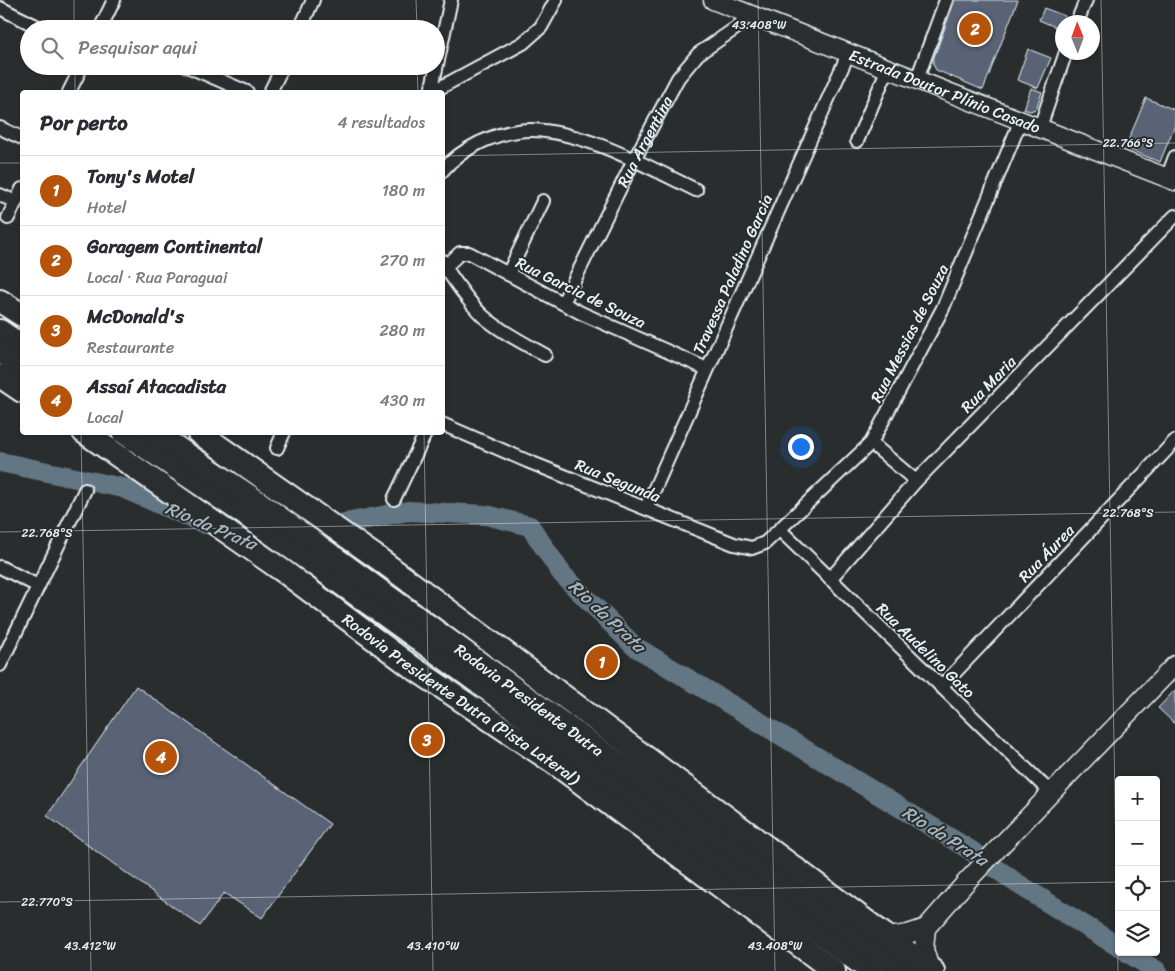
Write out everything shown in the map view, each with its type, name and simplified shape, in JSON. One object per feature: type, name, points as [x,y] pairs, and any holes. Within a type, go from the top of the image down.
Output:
[{"type":"highway","points":[[0,301],[20,314]]},
{"type":"highway","points":[[0,331],[20,345]]},
{"type":"highway","points":[[0,350],[20,365]]},
{"type":"highway","points":[[0,376],[20,390]]},
{"type":"highway","name":"Rodovia Presidente Dutra (Pista Lateral)","points":[[88,435],[286,573],[412,667],[556,764],[834,971]]},
{"type":"highway","name":"Rodovia Presidente Dutra","points":[[128,435],[251,508]]},
{"type":"highway","name":"Rodovia Presidente Dutra","points":[[157,435],[251,508],[326,562],[903,971]]},
{"type":"highway","points":[[202,435],[379,560],[932,970]]},
{"type":"highway","name":"Rodovia Presidente Dutra","points":[[326,562],[464,672],[871,971]]},
{"type":"main road","name":"Estrada Doutor Plínio Casado","points":[[714,0],[751,7],[849,52],[1171,180]]},
{"type":"main road","points":[[889,937],[908,934],[926,928],[1050,792],[1175,665]]},
{"type":"main road","points":[[926,928],[924,949],[932,970]]},
{"type":"street","points":[[105,20],[114,0]]},
{"type":"street","points":[[304,20],[313,0]]},
{"type":"street","points":[[445,28],[451,0]]},
{"type":"street","points":[[435,90],[523,43],[541,27],[556,0]]},
{"type":"street","points":[[916,79],[946,0]]},
{"type":"street","points":[[1080,15],[1086,0]]},
{"type":"street","name":"Rua Argentina","points":[[563,304],[634,160],[682,72],[698,54],[739,26],[751,7]]},
{"type":"street","points":[[0,8],[24,20]]},
{"type":"street","name":"Travessa Paladino Garcia","points":[[646,508],[849,52]]},
{"type":"street","points":[[1040,127],[1063,60]]},
{"type":"street","points":[[857,141],[888,68]]},
{"type":"street","points":[[70,90],[78,75]]},
{"type":"street","points":[[208,75],[242,90]]},
{"type":"street","points":[[271,90],[278,75]]},
{"type":"street","points":[[431,90],[435,75]]},
{"type":"street","name":"Rua Messias de Souza","points":[[780,530],[871,443],[943,308],[1022,120]]},
{"type":"street","points":[[0,128],[20,137]]},
{"type":"street","points":[[445,168],[469,148],[486,140],[507,133],[530,130],[562,134],[587,141],[634,160],[696,190]]},
{"type":"street","points":[[1171,180],[1175,157]]},
{"type":"street","points":[[8,218],[20,193]]},
{"type":"street","points":[[0,195],[16,202]]},
{"type":"street","points":[[508,274],[543,201]]},
{"type":"street","name":"Rua Maria","points":[[830,578],[916,481],[1175,216]]},
{"type":"street","name":"Rua Garcia de Souza","points":[[445,262],[460,253],[469,252],[563,304],[707,369]]},
{"type":"street","points":[[445,264],[468,299],[483,316],[500,329],[545,355]]},
{"type":"street","name":"Rua Segunda","points":[[445,425],[527,461],[742,547],[752,548],[761,546],[780,530]]},
{"type":"street","points":[[277,448],[283,435]]},
{"type":"street","points":[[394,499],[425,435]]},
{"type":"street","name":"Rua Áurea","points":[[941,687],[1175,441]]},
{"type":"street","points":[[871,443],[916,481]]},
{"type":"street","points":[[0,665],[85,490]]},
{"type":"street","name":"Rua Audelino Gato","points":[[780,530],[1050,792]]},
{"type":"street","points":[[0,567],[38,586]]},
{"type":"building","points":[[955,0],[1018,0],[983,90],[936,70],[933,64]]},
{"type":"building","points":[[1044,8],[1062,15],[1055,15],[1055,27],[1039,20]]},
{"type":"building","points":[[1028,49],[1051,58],[1038,88],[1017,80]]},
{"type":"building","points":[[1031,88],[1042,92],[1036,109],[1030,111],[1024,109]]},
{"type":"building","points":[[1146,98],[1175,110],[1175,125],[1160,162],[1125,148]]},
{"type":"building","points":[[136,686],[330,824],[262,918],[224,893],[200,926],[47,816]]},
{"type":"building","points":[[1175,690],[1175,724],[1158,708]]},
{"type":"waterway","name":"Rio da Prata","points":[[0,462],[123,488],[205,524]]},
{"type":"waterway","name":"Rio da Prata","points":[[246,541],[266,550],[335,525],[408,511],[486,515],[530,526],[562,574],[634,646],[970,850],[1015,882],[1115,944]]},
{"type":"waterway","name":"Rio da Prata","points":[[1133,956],[1157,971]]},
{"type":"place","name":"Garagem Continental","points":[[975,29]]},
{"type":"place","name":"Tony's Motel","points":[[602,662]]},
{"type":"place","name":"McDonald's","points":[[427,740]]},
{"type":"place","name":"Assaí Atacadista","points":[[161,757]]}]
